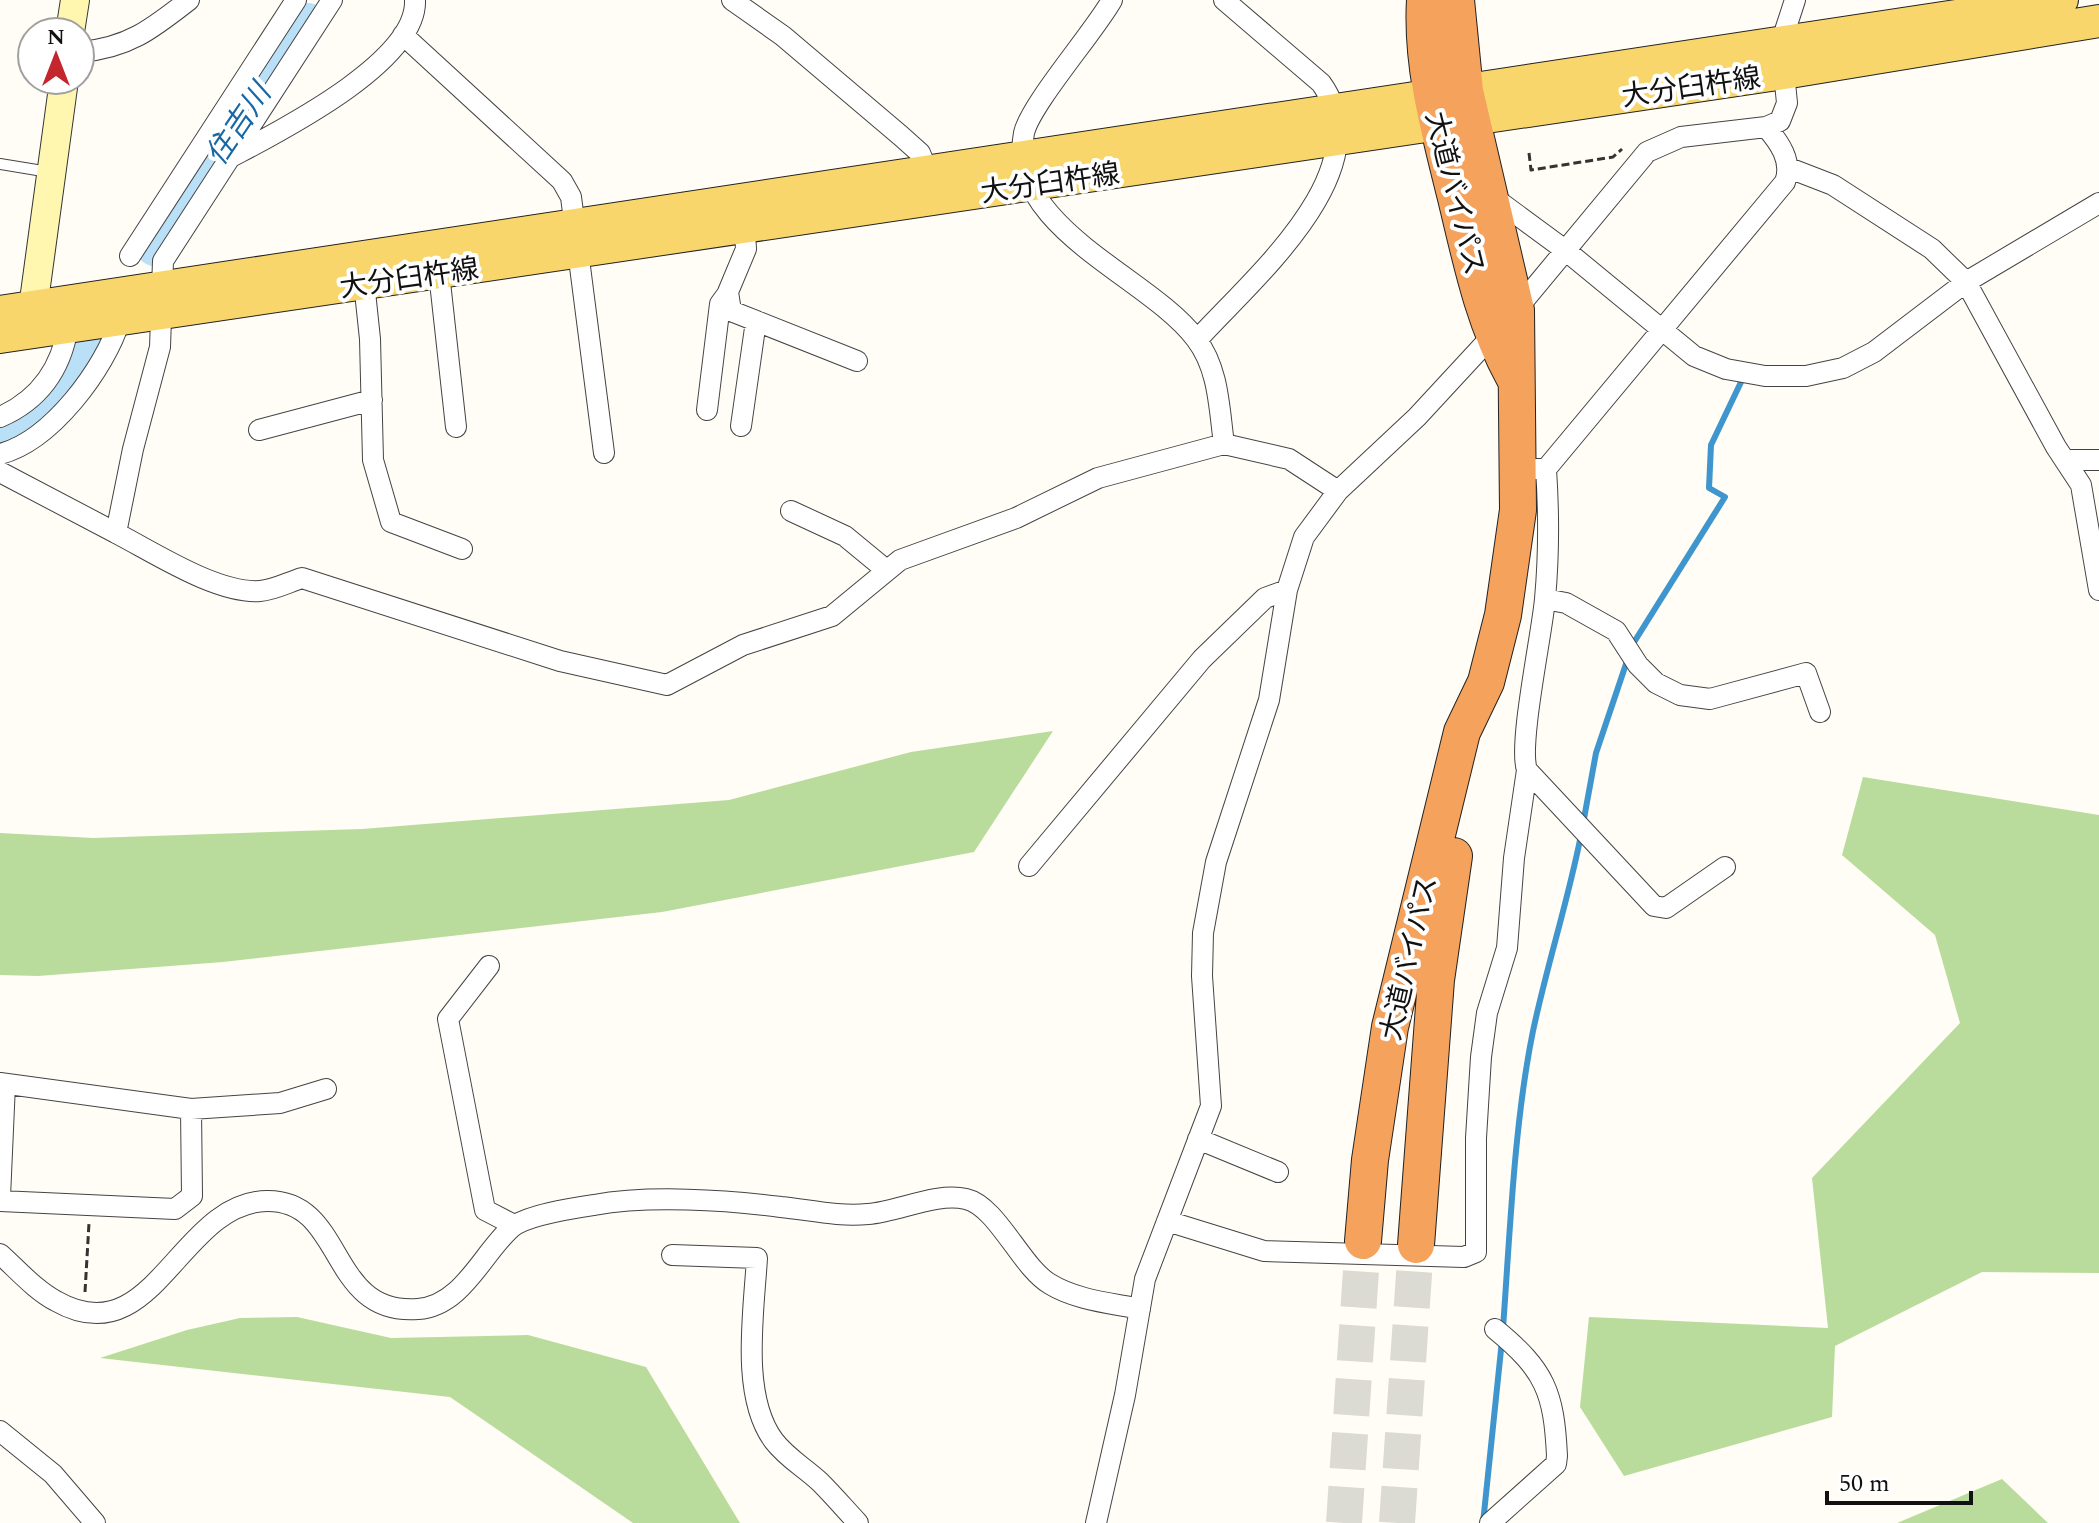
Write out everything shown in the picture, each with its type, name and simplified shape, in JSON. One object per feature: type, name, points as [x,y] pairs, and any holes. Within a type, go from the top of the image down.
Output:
[{"type":"highway","name":"大道バイパス","points":[[1416,1245],[1422,1136],[1442,924],[1484,737],[1486,682],[1532,469],[1515,380],[1516,310],[1491,194],[1426,54],[1425,0]]},
{"type":"highway","name":"大道バイパス","points":[[1456,0],[1452,108],[1491,337],[1515,380]]},
{"type":"highway","name":"大道バイパス","points":[[1363,1241],[1370,1160],[1396,998],[1462,732],[1486,682]]},
{"type":"main road","name":"大分臼杵線","points":[[1782,58],[2062,0]]},
{"type":"main road","name":"大分臼杵線","points":[[0,337],[34,320],[1782,58],[2099,21]]},
{"type":"main road","name":"大分臼杵線","points":[[0,312],[68,327],[120,320],[162,301]]},
{"type":"street","points":[[96,51],[141,37],[189,0]]},
{"type":"street","points":[[130,256],[296,0]]},
{"type":"street","points":[[116,533],[160,347],[168,252],[332,0]]},
{"type":"street","points":[[228,159],[341,95],[403,35],[413,19],[415,0]]},
{"type":"street","points":[[732,0],[783,36],[892,127],[920,153],[932,185]]},
{"type":"street","points":[[1112,0],[1024,131],[1026,171],[1066,229],[1106,264],[1158,300],[1197,340],[1216,379],[1224,444]]},
{"type":"street","points":[[1197,340],[1310,215],[1327,181],[1335,125],[1321,83],[1224,0]]},
{"type":"street","points":[[1096,1523],[1125,1395],[1145,1279],[1211,1106],[1202,976],[1203,933],[1216,862],[1269,700],[1287,590],[1304,537],[1338,491],[1417,417],[1516,310],[1657,145],[1681,137],[1766,127],[1780,121],[1786,109],[1782,58],[1795,0]]},
{"type":"street","points":[[403,35],[562,181],[571,197],[604,453]]},
{"type":"street","points":[[34,320],[62,96]]},
{"type":"street","points":[[1766,127],[1776,139],[1789,168],[1833,185],[1932,249],[1966,282],[2084,493],[2099,590]]},
{"type":"street","points":[[1167,1221],[1264,1251],[1464,1257],[1476,1252],[1476,1138],[1482,1043],[1507,948],[1514,858],[1527,770],[1524,749],[1545,599],[1549,522],[1532,469],[1663,330],[1778,192],[1789,168]]},
{"type":"street","points":[[1491,194],[1497,203],[1565,250],[1694,356],[1726,369],[1765,376],[1806,376],[1843,368],[1874,352],[1966,282],[2099,203]]},
{"type":"street","points":[[707,410],[720,304],[746,249],[744,214]]},
{"type":"street","points":[[437,260],[456,427]]},
{"type":"street","points":[[363,271],[373,460],[391,522],[462,549]]},
{"type":"street","points":[[728,292],[731,311],[857,361]]},
{"type":"street","points":[[0,454],[34,439],[58,417],[97,365],[120,320]]},
{"type":"street","points":[[741,426],[756,321]]},
{"type":"street","points":[[0,417],[30,400],[47,381],[60,359],[68,327]]},
{"type":"street","points":[[259,430],[372,400]]},
{"type":"street","points":[[0,472],[232,589],[262,591],[302,578],[458,625],[560,661],[667,685],[743,645],[832,616],[885,569],[1016,518],[1098,478],[1224,444],[1289,459],[1338,491]]},
{"type":"street","points":[[2066,460],[2099,460]]},
{"type":"street","points":[[791,511],[845,536],[885,569]]},
{"type":"street","points":[[1029,866],[1202,659],[1265,598],[1287,590]]},
{"type":"street","points":[[1545,599],[1566,603],[1616,631],[1638,665],[1656,683],[1680,695],[1710,699],[1806,673],[1820,712]]},
{"type":"street","points":[[1527,770],[1654,906],[1666,908],[1725,867]]},
{"type":"street","points":[[489,966],[448,1019],[485,1210],[514,1225]]},
{"type":"street","points":[[191,1109],[192,1196],[175,1209],[0,1199],[3,1083],[191,1109],[280,1103],[326,1089]]},
{"type":"street","points":[[1198,1139],[1278,1172]]},
{"type":"street","points":[[0,1254],[56,1302],[84,1312],[111,1312],[135,1304],[213,1222],[239,1206],[262,1201],[289,1202],[309,1212],[351,1279],[368,1298],[390,1307],[420,1310],[441,1302],[462,1286],[514,1225],[580,1208],[635,1199],[867,1214],[946,1199],[969,1199],[987,1213],[1027,1264],[1048,1284],[1069,1293],[1140,1309]]},
{"type":"street","points":[[672,1255],[757,1258],[752,1346],[755,1391],[771,1438],[795,1466],[817,1479],[858,1523]]},
{"type":"street","points":[[1490,1523],[1556,1464],[1557,1456],[1550,1391],[1539,1370],[1495,1329]]},
{"type":"street","points":[[0,1431],[53,1474],[95,1523]]},
{"type":"lane","points":[[0,164],[51,173]]},
{"type":"path","points":[[84,1312],[90,1205]]},
{"type":"green space","points":[[1053,731],[974,852],[662,912],[223,962],[38,976],[0,975],[0,833],[93,838],[362,829],[729,800],[911,752]]},
{"type":"green space","points":[[1863,777],[2099,815],[2099,1273],[1982,1272],[1835,1346],[1832,1417],[1624,1476],[1580,1407],[1589,1317],[1828,1328],[1812,1178],[1960,1023],[1935,935],[1842,855]]},
{"type":"green space","points":[[297,1317],[391,1338],[528,1335],[646,1367],[740,1523],[633,1523],[450,1397],[100,1358],[187,1330],[240,1318]]},
{"type":"green space","points":[[2002,1479],[2048,1523],[1897,1523]]},
{"type":"waterway","name":"住吉川","points":[[154,249],[308,20]]},
{"type":"waterway","name":"住吉川","points":[[0,439],[30,425],[43,414],[92,345]]},
{"type":"waterway","points":[[1631,647],[1725,497],[1709,488],[1711,445],[1742,380]]},
{"type":"waterway","points":[[1583,824],[1596,753],[1628,658]]},
{"type":"waterway","points":[[1503,1328],[1521,1103],[1533,1031],[1581,835]]},
{"type":"waterway","points":[[1483,1523],[1502,1340]]},
{"type":"tunnel","points":[[1344,1523],[1363,1241]]},
{"type":"tunnel","points":[[1397,1523],[1416,1245]]}]
